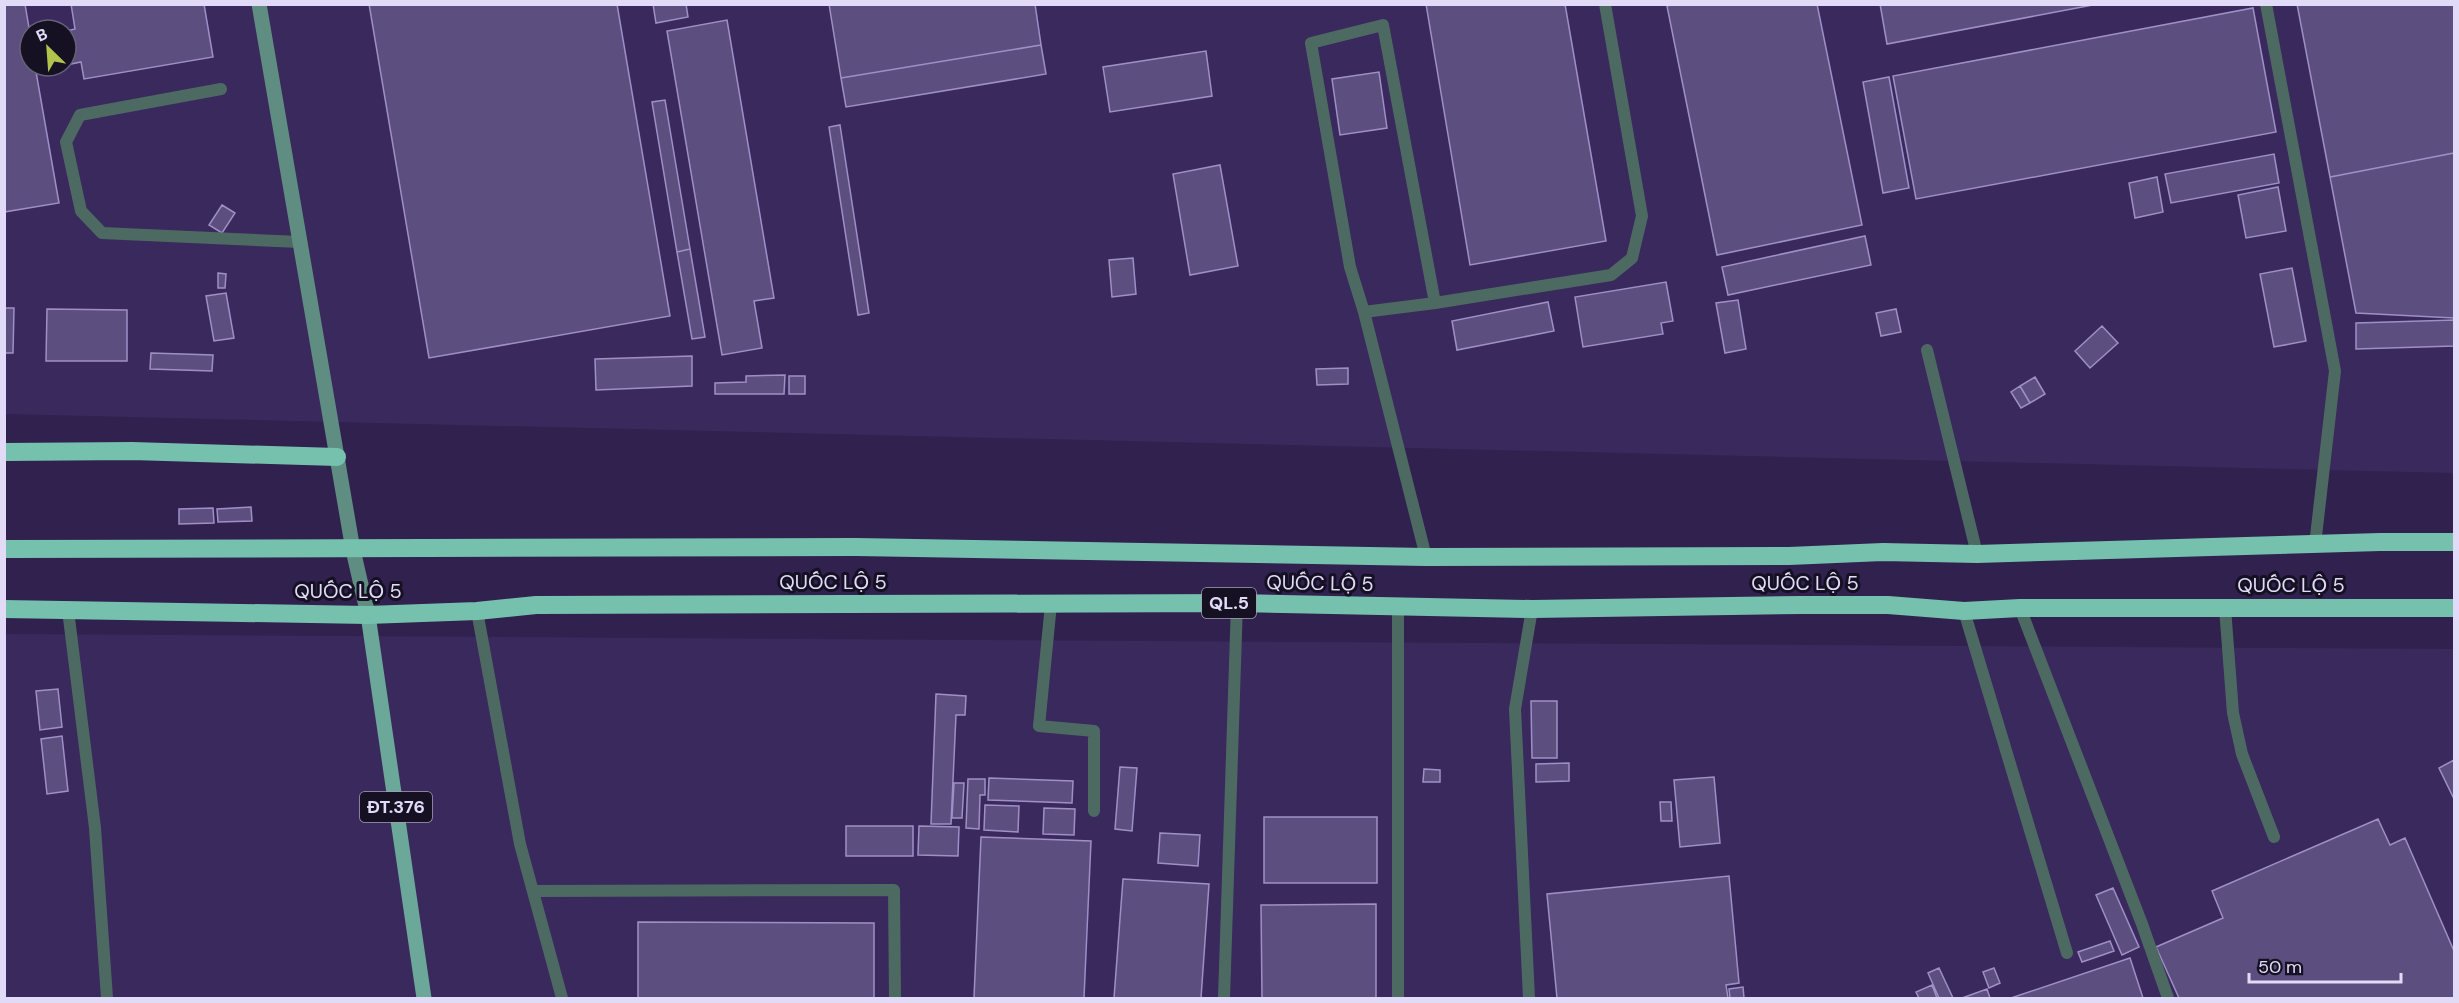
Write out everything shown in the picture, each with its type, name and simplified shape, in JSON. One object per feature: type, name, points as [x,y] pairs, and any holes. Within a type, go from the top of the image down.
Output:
[{"type":"highway","points":[[4,452],[132,451],[338,457]]},
{"type":"highway","name":"QUỐC LỘ 5","points":[[4,549],[353,550],[856,547],[1426,556],[1789,556],[1883,552],[1977,554],[2454,542]]},
{"type":"highway","name":"QUỐC LỘ 5","points":[[4,609],[368,615],[477,611],[536,605],[1237,603],[1532,609],[1888,605],[1964,610],[2454,608]]},
{"type":"main road","points":[[259,4],[353,550],[368,615]]},
{"type":"main road","name":"ĐT.376","points":[[368,615],[424,999]]},
{"type":"lane","points":[[1364,312],[1435,303],[1611,274],[1632,258],[1642,216],[1605,4]]},
{"type":"lane","points":[[2266,4],[2335,371],[2314,545]]},
{"type":"lane","points":[[1426,556],[1364,312],[1350,267],[1311,43],[1383,25],[1435,303]]},
{"type":"lane","points":[[221,89],[80,115],[66,142],[81,212],[102,233],[300,242]]},
{"type":"lane","points":[[1927,350],[1977,554]]},
{"type":"lane","points":[[1224,999],[1237,603]]},
{"type":"lane","points":[[1051,604],[1039,726],[1094,730],[1094,811]]},
{"type":"lane","points":[[1398,607],[1398,999]]},
{"type":"lane","points":[[2020,608],[2142,924],[2168,999]]},
{"type":"lane","points":[[2225,608],[2233,712],[2242,754],[2274,837]]},
{"type":"lane","points":[[1529,999],[1515,709],[1532,609]]},
{"type":"lane","points":[[68,610],[95,828],[108,999]]},
{"type":"lane","points":[[1964,610],[2067,953]]},
{"type":"lane","points":[[477,611],[520,844],[562,999]]},
{"type":"lane","points":[[533,891],[894,890],[895,999]]},
{"type":"shaded area","points":[[5,5],[2454,5],[2454,473],[5,414]]},
{"type":"shaded area","points":[[4,634],[2454,649],[2454,998],[5,998]]},
{"type":"building","points":[[4,4],[25,4],[27,18],[18,18],[18,78],[37,78],[59,203],[4,212]]},
{"type":"building","points":[[71,4],[204,4],[213,57],[84,79],[81,62],[78,63],[78,18],[73,18]]},
{"type":"building","points":[[369,4],[617,4],[670,316],[429,358]]},
{"type":"building","points":[[653,4],[686,4],[688,17],[656,23]]},
{"type":"building","points":[[829,4],[1035,4],[1041,45],[841,78]]},
{"type":"building","points":[[1426,4],[1565,4],[1606,241],[1470,265]]},
{"type":"building","points":[[1676,4],[1817,4],[1862,225],[1717,255],[1667,6]]},
{"type":"building","points":[[1880,4],[2098,4],[1887,44]]},
{"type":"building","points":[[2297,4],[2454,4],[2454,153],[2330,177]]},
{"type":"building","points":[[2253,8],[2276,132],[1916,199],[1893,76]]},
{"type":"building","points":[[727,20],[774,298],[754,301],[762,348],[722,355],[667,31]]},
{"type":"building","points":[[1041,45],[1046,74],[846,107],[841,78]]},
{"type":"building","points":[[1206,51],[1212,96],[1110,112],[1103,67]]},
{"type":"building","points":[[1379,72],[1387,128],[1340,135],[1332,79]]},
{"type":"building","points":[[1889,77],[1909,188],[1883,193],[1863,82]]},
{"type":"building","points":[[665,100],[690,249],[677,252],[652,102]]},
{"type":"building","points":[[840,125],[869,313],[858,315],[829,127]]},
{"type":"building","points":[[2454,153],[2454,318],[2356,313],[2330,177]]},
{"type":"building","points":[[2274,154],[2279,183],[2171,203],[2165,174]]},
{"type":"building","points":[[1220,165],[1238,266],[1190,275],[1173,174]]},
{"type":"building","points":[[2157,177],[2163,212],[2135,218],[2129,183]]},
{"type":"building","points":[[2278,187],[2286,231],[2246,238],[2238,195]]},
{"type":"building","points":[[222,205],[235,213],[222,233],[209,225]]},
{"type":"building","points":[[1865,236],[1871,265],[1728,295],[1722,267]]},
{"type":"building","points":[[690,249],[705,337],[692,339],[677,252]]},
{"type":"building","points":[[1133,258],[1136,294],[1112,297],[1109,260]]},
{"type":"building","points":[[2292,268],[2306,341],[2274,347],[2260,274]]},
{"type":"building","points":[[218,273],[226,274],[225,288],[218,288]]},
{"type":"building","points":[[1666,282],[1673,321],[1661,323],[1663,334],[1583,347],[1575,297]]},
{"type":"building","points":[[226,293],[234,338],[214,341],[206,296]]},
{"type":"building","points":[[1738,300],[1746,349],[1725,353],[1716,303]]},
{"type":"building","points":[[1548,302],[1554,331],[1457,350],[1452,321]]},
{"type":"building","points":[[4,308],[14,308],[13,353],[4,353]]},
{"type":"building","points":[[47,309],[127,310],[127,361],[46,361]]},
{"type":"building","points":[[1896,309],[1901,332],[1881,336],[1876,313]]},
{"type":"building","points":[[2454,320],[2454,346],[2356,349],[2356,323]]},
{"type":"building","points":[[2102,326],[2118,343],[2090,368],[2075,351]]},
{"type":"building","points":[[151,353],[213,355],[212,371],[150,369]]},
{"type":"building","points":[[692,356],[692,386],[596,390],[595,359]]},
{"type":"building","points":[[1348,368],[1348,384],[1317,385],[1316,369]]},
{"type":"building","points":[[785,375],[784,394],[715,394],[715,383],[746,382],[746,376]]},
{"type":"building","points":[[789,376],[805,376],[805,394],[789,394]]},
{"type":"building","points":[[2035,377],[2045,394],[2030,403],[2020,386]]},
{"type":"building","points":[[2020,386],[2030,403],[2021,408],[2011,392]]},
{"type":"building","points":[[251,507],[252,521],[218,522],[217,509]]},
{"type":"building","points":[[213,508],[214,523],[179,524],[179,509]]},
{"type":"building","points":[[58,689],[62,727],[40,730],[36,691]]},
{"type":"building","points":[[936,694],[966,696],[965,715],[956,715],[951,824],[931,824]]},
{"type":"building","points":[[1531,701],[1557,701],[1557,758],[1532,758]]},
{"type":"building","points":[[62,736],[68,791],[47,794],[41,739]]},
{"type":"building","points":[[2454,760],[2454,799],[2439,768]]},
{"type":"building","points":[[1569,763],[1569,781],[1536,782],[1536,764]]},
{"type":"building","points":[[1120,767],[1137,768],[1132,831],[1115,829]]},
{"type":"building","points":[[1424,769],[1440,770],[1440,782],[1423,782]]},
{"type":"building","points":[[1714,777],[1720,843],[1680,847],[1674,780]]},
{"type":"building","points":[[989,778],[1073,781],[1072,803],[988,800]]},
{"type":"building","points":[[968,779],[985,779],[985,795],[980,795],[979,829],[966,828]]},
{"type":"building","points":[[954,783],[964,783],[962,818],[952,818]]},
{"type":"building","points":[[1660,802],[1671,802],[1672,821],[1661,821]]},
{"type":"building","points":[[985,805],[1019,806],[1018,832],[984,830]]},
{"type":"building","points":[[1044,808],[1075,809],[1074,835],[1043,834]]},
{"type":"building","points":[[1264,817],[1377,817],[1377,883],[1264,883]]},
{"type":"building","points":[[2378,819],[2390,845],[2405,838],[2454,951],[2454,998],[2179,998],[2156,947],[2223,918],[2212,891]]},
{"type":"building","points":[[846,826],[913,826],[913,856],[846,856]]},
{"type":"building","points":[[919,826],[959,827],[958,856],[918,855]]},
{"type":"building","points":[[1160,833],[1200,835],[1198,866],[1158,863]]},
{"type":"building","points":[[981,837],[1091,841],[1084,998],[974,998]]},
{"type":"building","points":[[1729,876],[1739,983],[1726,985],[1728,998],[1557,998],[1547,894]]},
{"type":"building","points":[[1123,879],[1209,884],[1201,998],[1114,998]]},
{"type":"building","points":[[2113,888],[2139,947],[2122,955],[2096,895]]},
{"type":"building","points":[[1376,904],[1376,998],[1262,998],[1261,905]]},
{"type":"building","points":[[638,922],[874,923],[874,998],[638,998]]},
{"type":"building","points":[[2110,941],[2114,951],[2082,962],[2078,952]]},
{"type":"building","points":[[2130,958],[2143,998],[2011,998]]},
{"type":"building","points":[[1939,968],[1953,998],[1939,998],[1928,973]]},
{"type":"building","points":[[1994,968],[2000,983],[1989,988],[1983,972]]},
{"type":"building","points":[[1932,985],[1937,998],[1919,998],[1916,992]]},
{"type":"building","points":[[1743,987],[1744,998],[1730,998],[1729,989]]},
{"type":"building","points":[[1987,989],[1990,998],[1962,998]]}]
